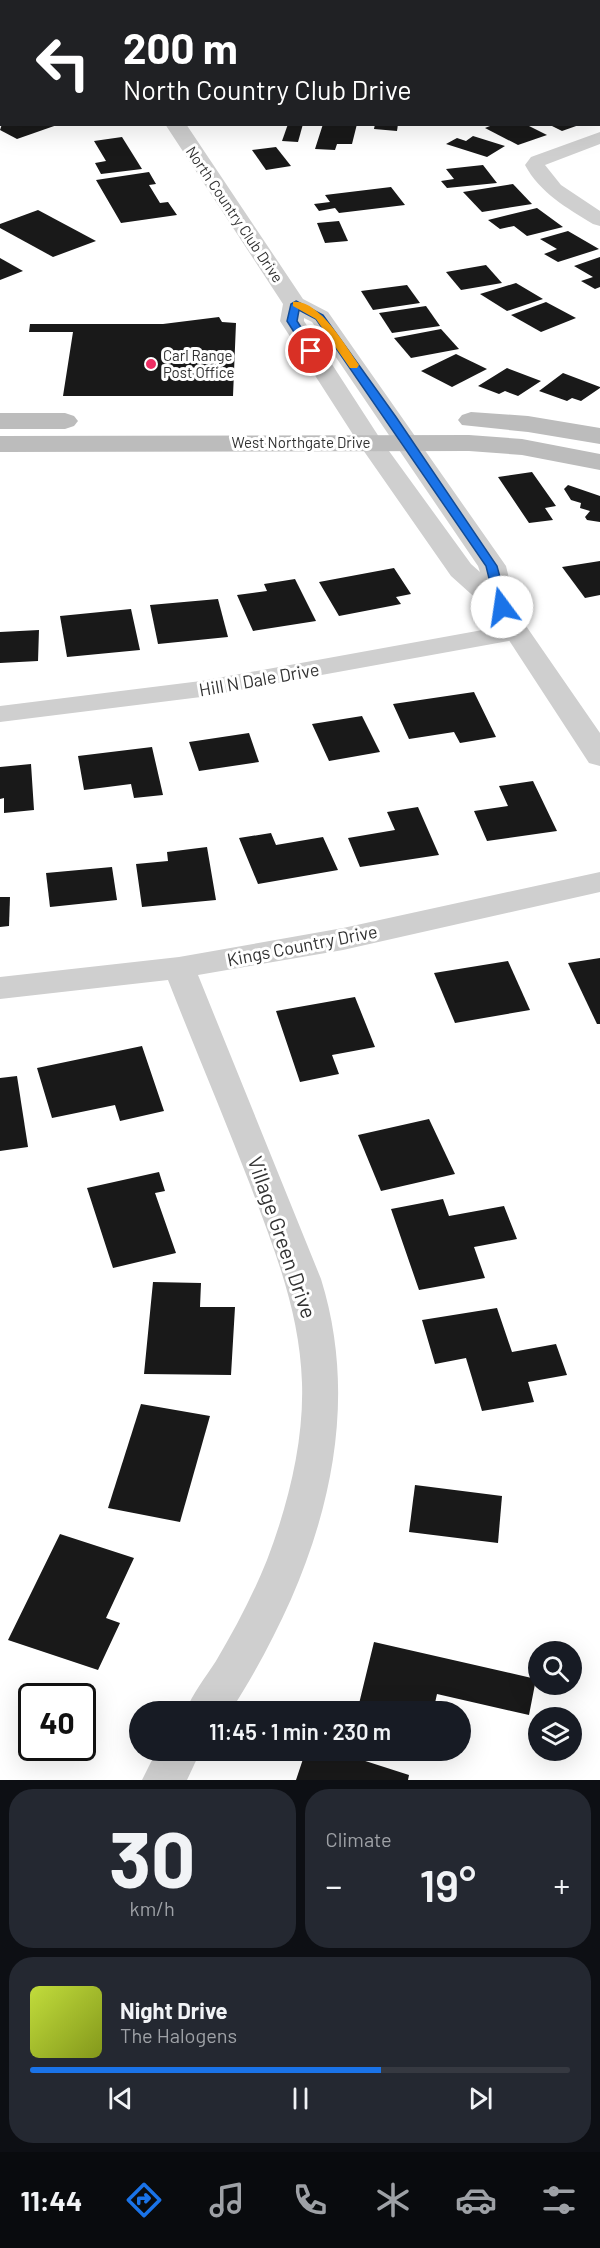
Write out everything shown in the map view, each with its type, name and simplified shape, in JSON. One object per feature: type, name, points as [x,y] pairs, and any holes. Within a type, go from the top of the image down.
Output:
[{"type":"main road","name":"West Northgate Drive","points":[[322,419],[528,424],[600,436]]},
{"type":"main road","name":"West Northgate Drive","points":[[0,421],[215,420]]},
{"type":"main road","name":"West Northgate Drive","points":[[0,444],[407,442],[504,445],[600,462]]},
{"type":"street","name":"North Country Club Drive","points":[[177,126],[296,304],[320,317],[492,566],[509,619]]},
{"type":"street","points":[[600,138],[538,160],[536,165],[544,179],[567,199],[600,220]]},
{"type":"street","name":"North Country Club Drive","points":[[296,304],[292,321],[370,442],[461,570],[509,619],[600,756]]},
{"type":"street","name":"Hill N Dale Drive","points":[[0,714],[201,689],[509,619]]},
{"type":"street","name":"Kings Country Drive","points":[[0,988],[179,968],[343,939],[600,882]]},
{"type":"street","name":"Village Green Drive","points":[[179,968],[297,1265],[314,1322],[321,1390],[316,1454],[301,1520],[272,1592],[230,1677],[214,1701]]},
{"type":"street","points":[[164,1780],[174,1761]]},
{"type":"building","points":[[1,126],[54,126],[17,139],[0,130]]},
{"type":"building","points":[[287,126],[302,126],[298,142],[282,141]]},
{"type":"building","points":[[322,126],[356,126],[352,144],[337,144],[335,150],[315,149]]},
{"type":"building","points":[[375,126],[398,126],[397,131],[374,129]]},
{"type":"building","points":[[529,126],[547,135],[518,145],[485,128]]},
{"type":"building","points":[[552,126],[576,126],[562,131]]},
{"type":"building","points":[[473,136],[505,146],[487,157],[446,144],[457,138],[466,141]]},
{"type":"building","points":[[122,137],[142,169],[101,174],[95,163],[106,161],[94,141]]},
{"type":"building","points":[[276,147],[291,166],[266,170],[252,150]]},
{"type":"building","points":[[483,165],[497,183],[447,188],[441,181],[454,179],[446,169]]},
{"type":"building","points":[[149,172],[156,184],[149,185],[160,203],[168,202],[177,215],[121,223],[96,180]]},
{"type":"building","points":[[513,184],[532,204],[482,212],[463,192]]},
{"type":"building","points":[[391,187],[405,205],[339,213],[335,208],[319,211],[314,204],[330,202],[325,195]]},
{"type":"building","points":[[537,208],[563,227],[527,236],[514,226],[500,229],[488,220]]},
{"type":"building","points":[[38,210],[96,241],[53,257],[0,228],[0,224]]},
{"type":"building","points":[[339,221],[348,241],[325,243],[317,223]]},
{"type":"building","points":[[568,231],[599,249],[558,262],[544,254],[557,249],[540,239]]},
{"type":"building","points":[[600,257],[600,287],[595,289],[581,281],[593,277],[574,266]]},
{"type":"building","points":[[0,258],[23,271],[0,280]]},
{"type":"building","points":[[486,265],[502,283],[461,290],[446,272]]},
{"type":"building","points":[[516,283],[543,299],[507,311],[480,294]]},
{"type":"building","points":[[407,285],[420,303],[373,310],[361,291]]},
{"type":"building","points":[[546,302],[576,318],[541,332],[511,315]]},
{"type":"building","points":[[426,306],[440,326],[392,333],[379,313]]},
{"type":"building","name":"Carl Range Post Office","points":[[219,317],[222,322],[236,323],[233,396],[63,396],[73,332],[29,332],[30,324],[163,324]]},
{"type":"building","points":[[441,329],[459,349],[411,358],[394,338]]},
{"type":"building","points":[[456,354],[487,369],[452,387],[421,371]]},
{"type":"building","points":[[507,368],[541,381],[518,396],[505,391],[499,394],[478,386]]},
{"type":"building","points":[[563,373],[600,388],[581,401],[572,398],[567,401],[539,391]]},
{"type":"building","points":[[532,472],[556,506],[545,508],[553,520],[529,523],[498,477]]},
{"type":"building","points":[[568,485],[600,496],[600,522],[587,520],[585,517],[590,511],[580,508],[581,503],[571,500],[564,489]]},
{"type":"building","points":[[600,561],[600,595],[585,598],[562,567]]},
{"type":"building","points":[[394,568],[411,594],[396,597],[401,604],[339,616],[319,582]]},
{"type":"building","points":[[295,579],[316,621],[253,631],[237,595],[267,591],[264,584]]},
{"type":"building","points":[[218,599],[228,637],[158,644],[150,605]]},
{"type":"building","points":[[131,609],[140,650],[67,657],[60,616]]},
{"type":"building","points":[[39,630],[38,661],[0,663],[0,632]]},
{"type":"building","points":[[474,692],[496,737],[460,743],[454,732],[409,739],[393,704]]},
{"type":"building","points":[[362,716],[380,752],[329,761],[312,724]]},
{"type":"building","points":[[249,733],[259,762],[199,771],[189,742]]},
{"type":"building","points":[[152,747],[163,795],[134,798],[131,784],[84,790],[78,756]]},
{"type":"building","points":[[31,764],[34,810],[4,813],[4,798],[0,799],[0,767]]},
{"type":"building","points":[[533,781],[557,831],[487,841],[474,811],[508,806],[499,786]]},
{"type":"building","points":[[418,807],[439,855],[360,867],[348,838],[395,830],[387,812]]},
{"type":"building","points":[[271,833],[276,845],[323,837],[338,870],[258,884],[239,838]]},
{"type":"building","points":[[207,847],[216,900],[142,907],[136,864],[168,861],[167,852]]},
{"type":"building","points":[[112,867],[117,900],[50,907],[46,873]]},
{"type":"building","points":[[0,897],[10,897],[9,926],[0,927]]},
{"type":"building","points":[[600,958],[600,1024],[597,1024],[568,963]]},
{"type":"building","points":[[508,961],[530,1010],[455,1023],[434,973]]},
{"type":"building","points":[[355,997],[375,1047],[332,1055],[339,1074],[300,1082],[276,1011]]},
{"type":"building","points":[[142,1046],[164,1111],[120,1121],[115,1105],[52,1118],[37,1068]]},
{"type":"building","points":[[17,1076],[28,1147],[0,1151],[0,1078]]},
{"type":"building","points":[[429,1119],[455,1174],[381,1191],[358,1135]]},
{"type":"building","points":[[159,1172],[165,1191],[155,1193],[176,1253],[113,1268],[87,1188]]},
{"type":"building","points":[[443,1199],[449,1216],[504,1206],[517,1239],[474,1247],[485,1278],[419,1290],[391,1209]]},
{"type":"building","points":[[153,1282],[201,1283],[200,1307],[235,1307],[231,1375],[144,1374]]},
{"type":"building","points":[[497,1308],[512,1352],[556,1344],[567,1375],[528,1382],[534,1402],[482,1411],[466,1358],[435,1364],[422,1320]]},
{"type":"building","points":[[141,1404],[210,1416],[180,1522],[108,1508]]},
{"type":"building","points":[[415,1485],[502,1496],[498,1543],[409,1532]]},
{"type":"building","points":[[60,1534],[134,1558],[106,1618],[120,1623],[98,1670],[8,1640]]},
{"type":"building","points":[[374,1642],[528,1677],[528,1695],[533,1695],[531,1707],[528,1707],[528,1715],[437,1694],[435,1701],[360,1701]]},
{"type":"building","points":[[302,1761],[365,1761],[409,1775],[408,1780],[296,1780]]},
{"type":"slow traffic","points":[[297,304],[320,317],[354,365]]},
{"type":"place","name":"Carl Range Post Office","points":[[151,364]]},
{"type":"route","points":[[311,351],[292,321],[296,304],[320,317],[492,566],[502,607]]}]
